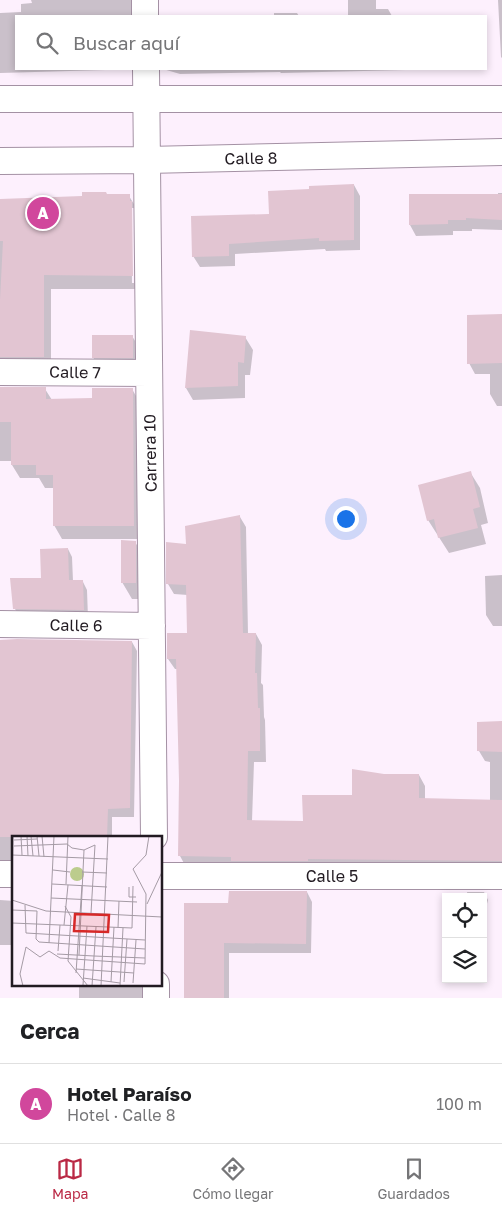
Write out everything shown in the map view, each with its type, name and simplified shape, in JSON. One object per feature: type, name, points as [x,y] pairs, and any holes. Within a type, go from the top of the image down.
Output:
[{"type":"street","points":[[145,0],[145,15]]},
{"type":"street","name":"Carrera 10","points":[[146,70],[154,836]]},
{"type":"street","points":[[0,99],[502,99]]},
{"type":"street","name":"Calle 8","points":[[0,161],[147,160],[502,152]]},
{"type":"street","name":"Calle 7","points":[[0,372],[149,373]]},
{"type":"street","name":"Calle 6","points":[[0,624],[152,626]]},
{"type":"street","name":"Calle 5","points":[[162,876],[502,876]]},
{"type":"building","points":[[354,184],[354,240],[319,241],[319,238],[229,244],[229,256],[192,257],[191,216],[269,214],[268,191],[309,189],[309,186]]},
{"type":"building","points":[[82,192],[130,194],[130,201],[132,201],[133,276],[44,275],[44,357],[0,357],[3,241],[0,241],[0,199],[82,196]]},
{"type":"building","points":[[409,194],[502,194],[502,220],[466,218],[466,220],[448,220],[448,224],[409,225]]},
{"type":"building","points":[[502,314],[502,363],[467,364],[467,315]]},
{"type":"building","points":[[190,330],[246,336],[244,363],[238,362],[238,386],[185,388]]},
{"type":"building","points":[[92,335],[133,335],[133,358],[92,358]]},
{"type":"building","points":[[0,387],[46,387],[46,399],[92,398],[92,388],[133,388],[134,526],[53,526],[53,475],[36,475],[36,465],[11,465],[11,422],[0,422]]},
{"type":"building","points":[[471,471],[480,507],[473,509],[478,528],[438,538],[434,519],[427,521],[418,485]]},
{"type":"building","points":[[240,515],[243,633],[256,633],[255,673],[257,673],[258,708],[260,708],[260,751],[248,751],[247,820],[303,821],[302,795],[352,795],[352,769],[384,774],[419,774],[419,798],[502,800],[502,861],[308,859],[308,861],[231,861],[231,857],[178,856],[179,781],[176,659],[167,659],[167,633],[187,633],[186,585],[166,584],[166,542],[186,544],[185,526]]},
{"type":"building","points":[[121,540],[136,541],[136,583],[121,583]]},
{"type":"building","points":[[68,548],[69,580],[83,580],[84,610],[13,609],[10,578],[41,578],[40,549]]},
{"type":"building","points":[[0,640],[132,641],[130,808],[108,809],[107,836],[0,837]]},
{"type":"building","points":[[502,721],[502,752],[477,751],[477,722]]},
{"type":"building","points":[[229,891],[307,891],[306,944],[224,943],[224,998],[184,998],[184,903],[228,903]]},
{"type":"place","name":"Hotel Paraíso","points":[[43,213]]}]
